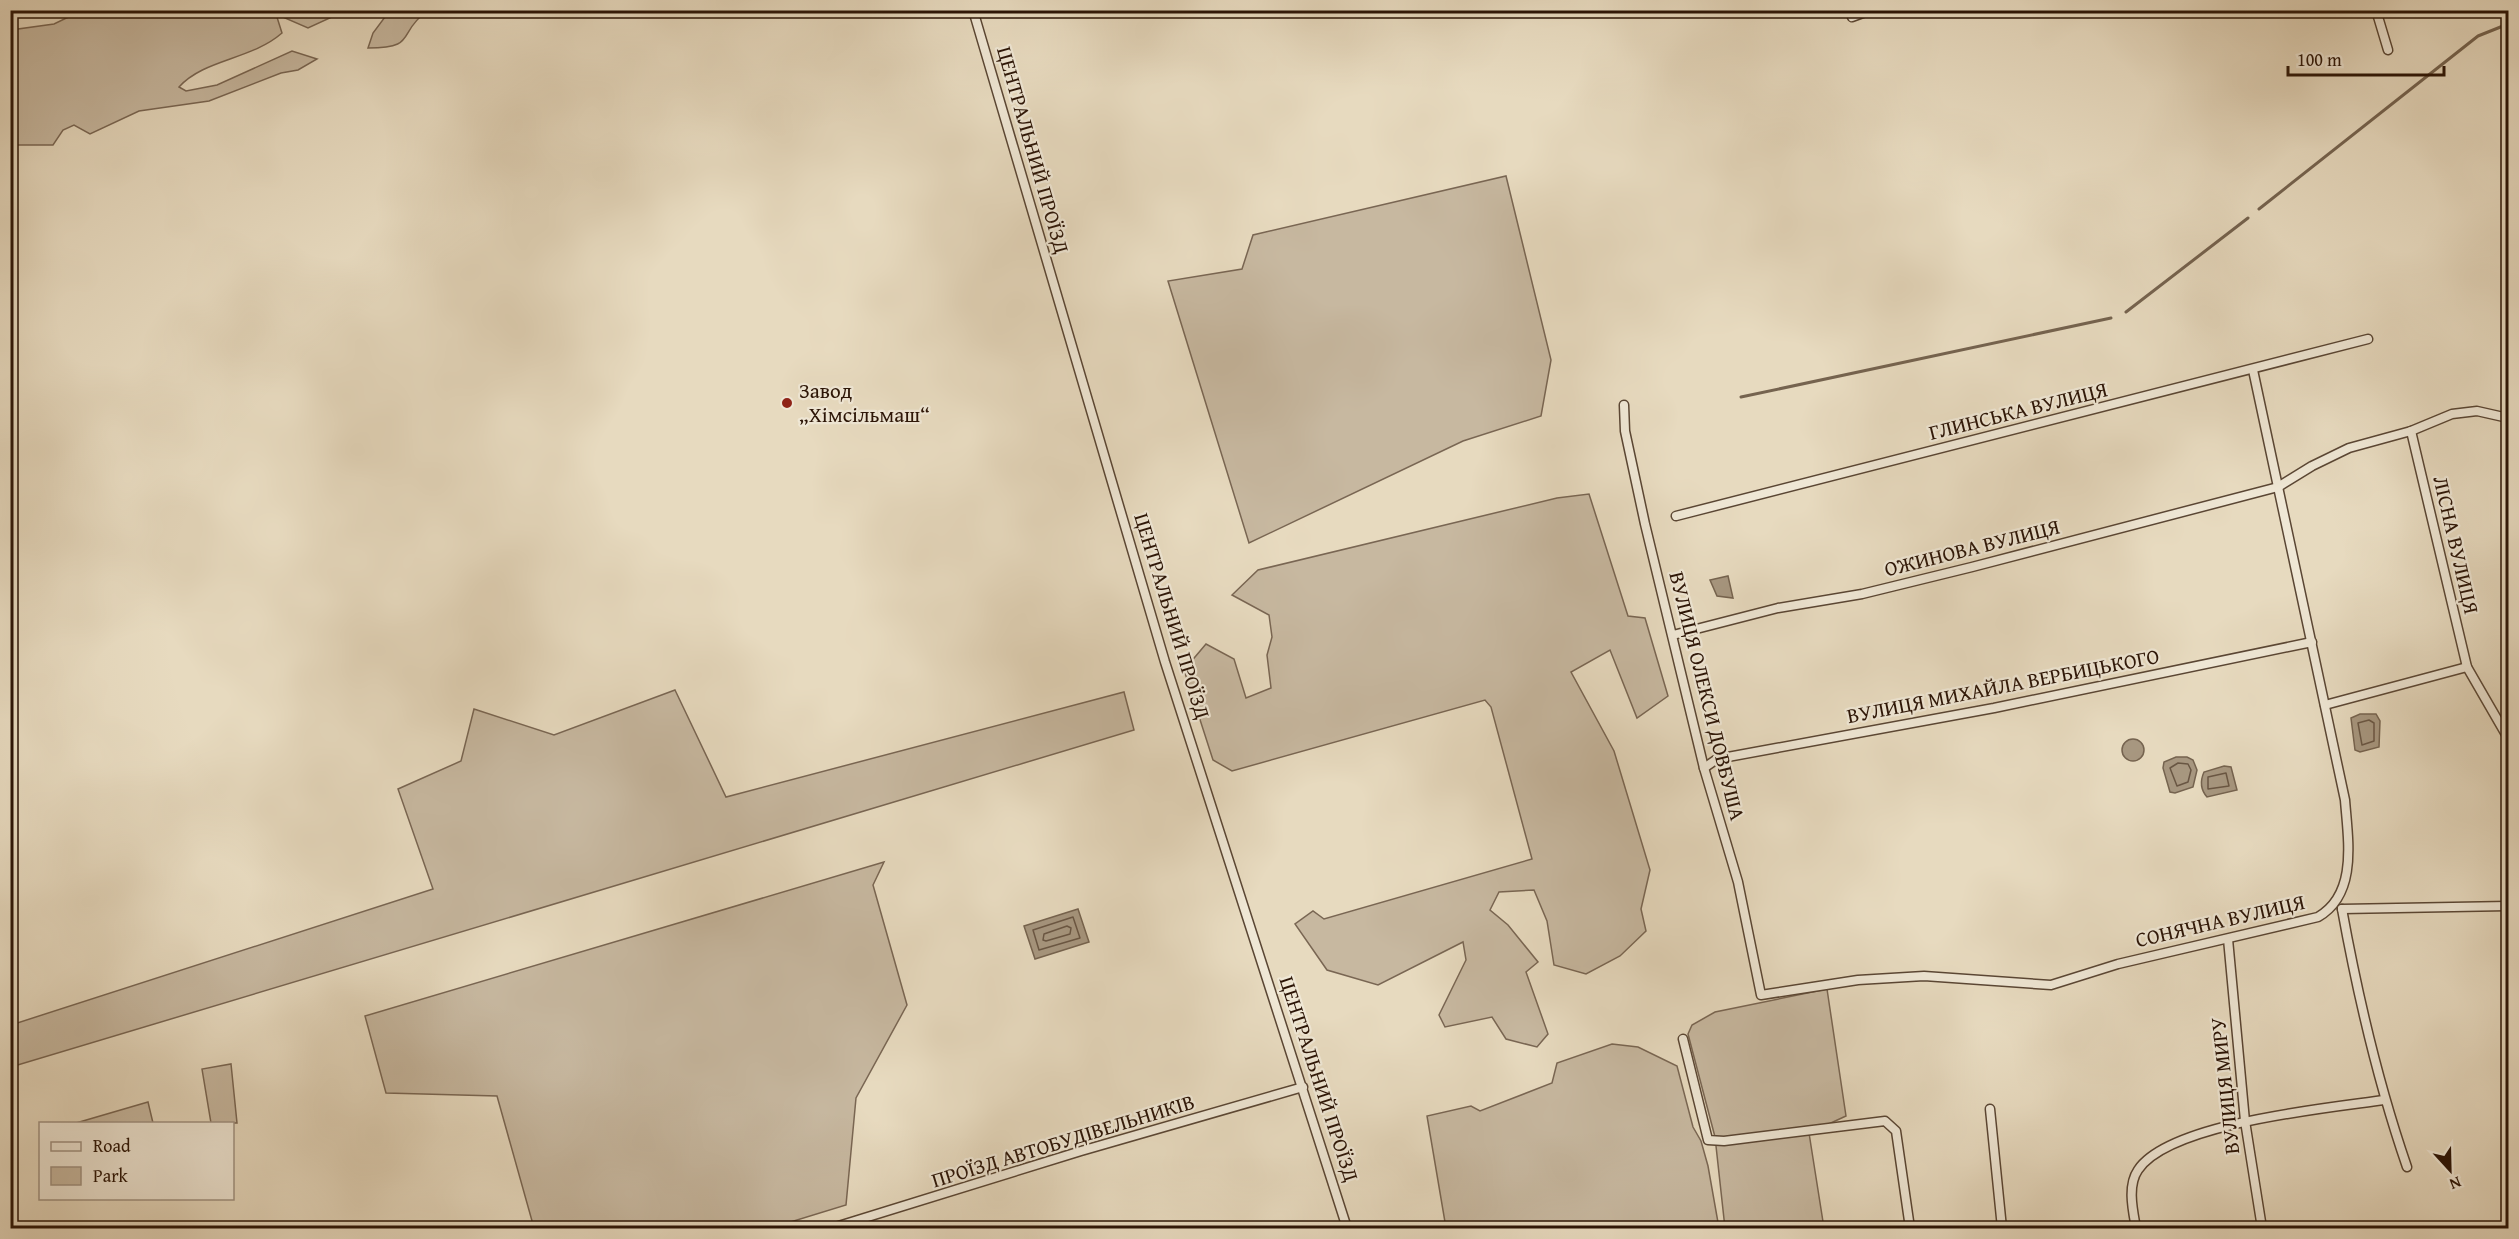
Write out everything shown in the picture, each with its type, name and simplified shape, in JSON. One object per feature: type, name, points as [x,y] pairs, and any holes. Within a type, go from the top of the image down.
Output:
[{"type":"street","name":"ЦЕНТРАЛЬНИЙ ПРОЇЗД","points":[[973,10],[1166,662],[1347,1228]]},
{"type":"street","points":[[1852,17],[1871,10]]},
{"type":"street","points":[[2376,10],[2388,50]]},
{"type":"street","name":"ГЛИНСЬКА ВУЛИЦЯ","points":[[1676,516],[2368,339]]},
{"type":"street","name":"СОНЯЧНА ВУЛИЦЯ","points":[[2253,370],[2344,800],[2348,844],[2347,872],[2339,906],[2384,1100],[2407,1167]]},
{"type":"street","name":"ВУЛИЦЯ ОЛЕКСИ ДОВБУША","points":[[1624,405],[1625,431],[1645,524],[1704,768],[1738,882],[1761,995]]},
{"type":"street","points":[[2278,487],[2312,466],[2349,448],[2411,431],[2463,411],[2508,418]]},
{"type":"street","name":"ЛІСНА ВУЛИЦЯ","points":[[2411,431],[2467,667],[2508,738]]},
{"type":"street","name":"ОЖИНОВА ВУЛИЦЯ","points":[[1673,635],[1778,608],[1862,594],[2278,487]]},
{"type":"street","name":"ВУЛИЦЯ МИХАЙЛА ВЕРБИЦЬКОГО","points":[[1704,768],[1716,759],[1983,710],[2312,642]]},
{"type":"street","points":[[2325,705],[2467,667]]},
{"type":"street","points":[[2339,906],[2508,906]]},
{"type":"street","name":"СОНЯЧНА ВУЛИЦЯ","points":[[1761,995],[1858,981],[1924,976],[2051,985],[2118,964],[2310,919],[2339,906]]},
{"type":"street","name":"ВУЛИЦЯ МИРУ","points":[[2228,939],[2245,1121],[2262,1228]]},
{"type":"street","points":[[1683,1039],[1708,1140],[1725,1141],[1885,1121],[1896,1131],[1910,1228]]},
{"type":"street","name":"ПРОЇЗД АВТОБУДІВЕЛЬНИКІВ","points":[[832,1228],[1081,1151],[1303,1087]]},
{"type":"street","points":[[2136,1228],[2132,1197],[2136,1172],[2151,1156],[2178,1143],[2245,1121],[2384,1100]]},
{"type":"street","points":[[1990,1110],[2002,1228]]},
{"type":"green space","points":[[83,10],[345,11],[308,28],[276,14],[282,33],[256,49],[201,71],[179,87],[186,91],[217,85],[292,51],[317,59],[298,70],[281,73],[209,101],[139,111],[90,134],[74,125],[63,130],[53,145],[16,145],[11,160],[11,30],[54,24]]},
{"type":"green space","points":[[381,11],[427,11],[400,42],[384,47],[368,48],[373,33],[385,17]]},
{"type":"green space","points":[[1506,176],[1551,360],[1541,416],[1463,441],[1249,543],[1168,281],[1242,269],[1253,235]]},
{"type":"green space","points":[[1589,494],[1628,616],[1645,618],[1668,696],[1637,718],[1610,650],[1571,672],[1614,751],[1650,870],[1641,909],[1646,931],[1620,956],[1586,974],[1554,965],[1547,921],[1534,890],[1499,892],[1490,910],[1508,925],[1538,962],[1526,972],[1548,1034],[1537,1047],[1506,1039],[1492,1017],[1445,1027],[1439,1015],[1466,960],[1463,942],[1378,985],[1327,970],[1295,924],[1313,911],[1324,919],[1532,859],[1491,707],[1485,700],[1232,771],[1213,760],[1184,670],[1206,644],[1234,659],[1246,698],[1271,688],[1267,655],[1272,637],[1269,615],[1232,595],[1258,570],[1557,498]]},
{"type":"green space","points":[[675,690],[726,797],[1124,692],[1134,730],[11,1067],[11,1025],[433,889],[398,789],[461,761],[474,709],[554,735]]},
{"type":"green space","points":[[884,862],[873,885],[907,1005],[856,1098],[846,1205],[771,1228],[534,1228],[497,1096],[386,1093],[365,1016]]},
{"type":"green space","points":[[1827,989],[1846,1116],[1809,1133],[1824,1228],[1725,1228],[1715,1137],[1688,1034],[1692,1025],[1715,1012]]},
{"type":"green space","points":[[1612,1044],[1638,1047],[1677,1066],[1693,1127],[1701,1141],[1708,1166],[1719,1228],[1446,1228],[1427,1116],[1471,1106],[1480,1111],[1552,1083],[1557,1063]]},
{"type":"green space","points":[[231,1064],[237,1123],[211,1122],[202,1069]]},
{"type":"green space","points":[[148,1102],[153,1122],[79,1122]]},
{"type":"water","points":[[1728,576],[1733,598],[1717,596],[1710,580]]},
{"type":"water","points":[[2360,714],[2376,714],[2380,721],[2379,747],[2360,752],[2355,750],[2351,718]]},
{"type":"water","points":[[2129,739],[2137,739],[2144,746],[2144,754],[2137,761],[2129,761],[2122,754],[2122,746]]},
{"type":"water","points":[[2176,757],[2187,757],[2193,760],[2197,770],[2193,787],[2175,793],[2170,792],[2163,768],[2164,762]]},
{"type":"water","points":[[2224,766],[2231,767],[2237,790],[2207,797],[2201,785],[2204,772]]},
{"type":"water","points":[[1078,909],[1089,942],[1035,959],[1024,926]]},
{"type":"waterway","points":[[2259,209],[2478,36],[2508,24]]},
{"type":"waterway","points":[[2126,312],[2248,218]]},
{"type":"waterway","points":[[1741,397],[2111,318]]},
{"type":"place","name":"Завод „Хімсільмаш“","points":[[787,403]]}]
